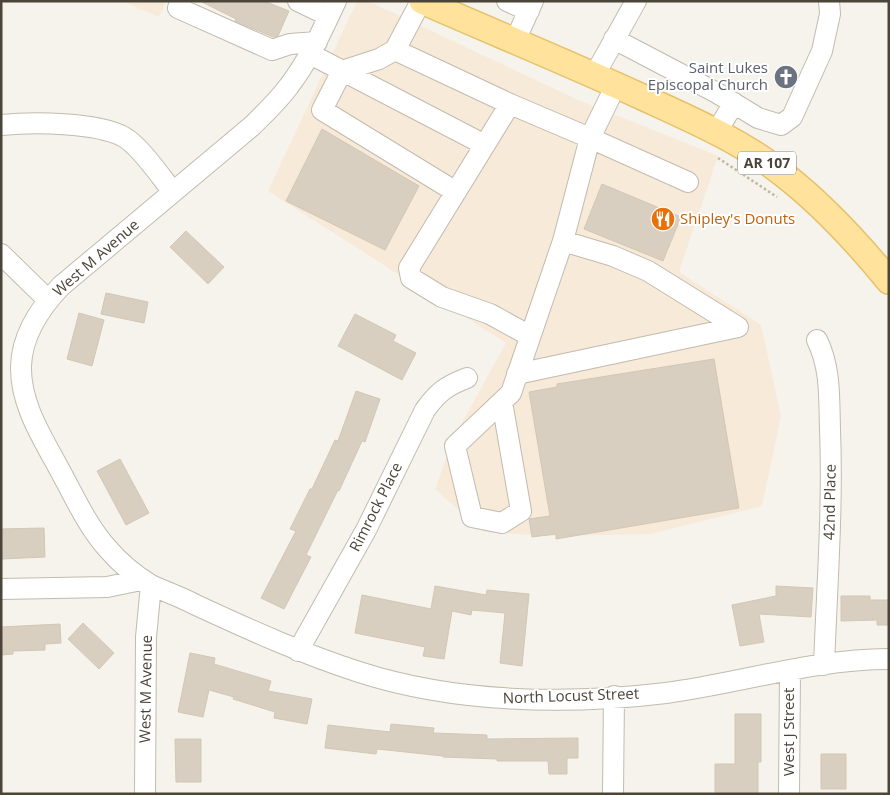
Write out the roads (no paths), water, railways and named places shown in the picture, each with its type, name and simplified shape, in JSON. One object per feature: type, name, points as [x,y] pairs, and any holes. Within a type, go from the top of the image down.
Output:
[{"type":"main road","name":"AR 107","points":[[421,1],[605,80],[717,131],[771,166],[812,198],[848,233],[889,281]]},
{"type":"street","points":[[181,1],[178,8],[272,50],[290,44],[314,48],[342,71],[485,145]]},
{"type":"street","points":[[298,1],[332,8]]},
{"type":"street","points":[[421,1],[395,50],[379,58],[342,71],[322,110],[456,192]]},
{"type":"street","points":[[507,1],[531,6],[515,41]]},
{"type":"street","points":[[502,402],[521,511],[502,523],[472,517],[455,446],[511,392],[563,241],[614,39],[636,1]]},
{"type":"street","points":[[614,39],[674,70],[758,118],[781,125],[792,117],[822,51],[830,14],[830,1]]},
{"type":"street","name":"West M Avenue","points":[[145,794],[146,582],[123,566],[89,524],[32,418],[24,392],[21,365],[25,342],[36,317],[61,286],[252,126],[272,106],[290,86],[314,48],[332,8]]},
{"type":"street","points":[[395,50],[510,104],[688,182]]},
{"type":"street","points":[[717,131],[734,103]]},
{"type":"street","points":[[510,104],[409,268],[410,278],[442,297],[490,314],[530,336]]},
{"type":"street","points":[[1,125],[87,126],[105,129],[125,138],[134,146],[173,192]]},
{"type":"street","points":[[517,374],[738,328],[648,271],[613,256],[563,241]]},
{"type":"street","points":[[1,254],[48,300]]},
{"type":"street","name":"42nd Place","points":[[817,340],[827,365],[831,458],[824,664]]},
{"type":"street","name":"Rimrock Place","points":[[298,651],[366,530],[425,410],[435,396],[449,385],[467,378]]},
{"type":"street","points":[[1,589],[107,587],[146,582]]},
{"type":"street","name":"North Locust Street","points":[[146,582],[298,651],[360,672],[389,681],[446,692],[496,698],[552,699],[683,690],[824,664],[889,659]]},
{"type":"street","name":"West J Street","points":[[789,794],[790,671]]},
{"type":"street","points":[[613,794],[614,696]]},
{"type":"place","name":"Saint Lukes Episcopal Church","points":[[786,77]]},
{"type":"place","name":"Shipley's Donuts","points":[[663,219]]}]
